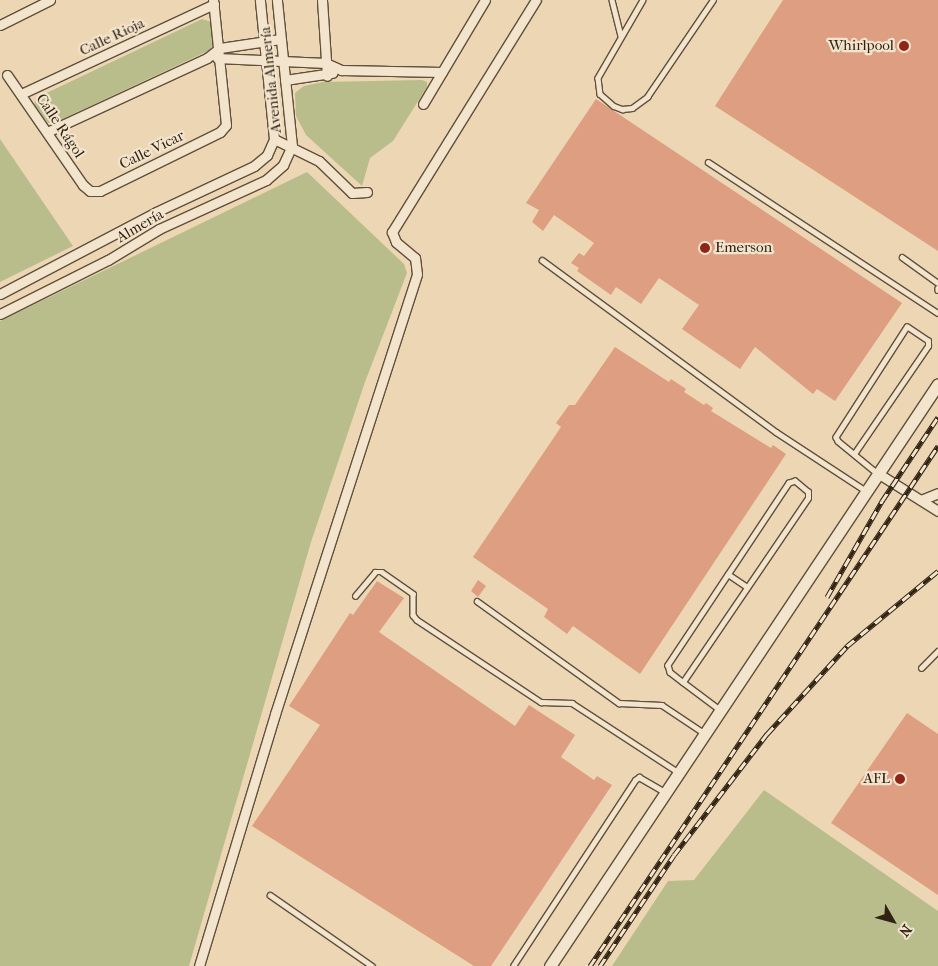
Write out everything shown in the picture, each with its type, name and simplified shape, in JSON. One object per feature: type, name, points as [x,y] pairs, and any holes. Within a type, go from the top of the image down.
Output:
[{"type":"street","name":"Avenida Almería","points":[[260,0],[274,139],[267,155]]},
{"type":"street","name":"Avenida Almería","points":[[276,0],[292,146],[289,157]]},
{"type":"street","points":[[322,0],[327,76]]},
{"type":"street","points":[[423,104],[486,0]]},
{"type":"street","points":[[199,966],[278,705],[417,274],[415,258],[396,242],[392,232],[536,0]]},
{"type":"street","points":[[0,25],[44,1]]},
{"type":"street","points":[[213,2],[222,59]]},
{"type":"street","name":"Calle Rioja","points":[[21,94],[213,2]]},
{"type":"street","points":[[47,132],[207,58],[220,48],[280,39]]},
{"type":"street","points":[[207,58],[326,63],[342,70],[442,72]]},
{"type":"street","name":"Calle Vicar","points":[[90,191],[100,191],[224,128],[227,121],[222,59]]},
{"type":"street","points":[[285,80],[327,76],[342,70]]},
{"type":"street","name":"Calle Rágol","points":[[7,75],[90,191]]},
{"type":"street","points":[[274,139],[292,146],[318,161],[352,193],[367,192]]},
{"type":"street","name":"Almería","points":[[0,294],[55,268],[156,212],[254,166],[267,155]]},
{"type":"street","name":"Almería","points":[[0,314],[61,284],[159,230],[266,180],[289,157]]},
{"type":"street","points":[[55,268],[61,284]]},
{"type":"street","points":[[550,966],[938,384]]},
{"type":"street","points":[[878,474],[938,511]]},
{"type":"street","points":[[921,500],[938,493]]},
{"type":"lane","points":[[612,0],[621,36]]},
{"type":"lane","points":[[644,0],[601,70],[598,86],[606,100],[622,109],[640,104],[647,97],[713,0]]},
{"type":"lane","points":[[708,162],[938,312]]},
{"type":"lane","points":[[902,257],[938,283]]},
{"type":"lane","points":[[542,260],[776,432],[867,492]]},
{"type":"lane","points":[[854,454],[928,346],[928,341],[907,327],[836,436],[854,454],[878,474]]},
{"type":"lane","points":[[683,682],[808,498],[808,492],[797,482],[789,484],[668,665],[668,670],[683,682],[721,710]]},
{"type":"lane","points":[[355,596],[375,572],[382,572],[413,594],[414,615],[417,620],[541,702],[572,704],[680,772]]},
{"type":"lane","points":[[728,574],[747,587]]},
{"type":"lane","points":[[477,601],[620,703],[662,705],[705,734]]},
{"type":"lane","points":[[921,668],[938,651]]},
{"type":"lane","points":[[513,966],[635,780],[639,777],[666,793]]},
{"type":"lane","points":[[270,895],[372,966]]},
{"type":"green space","points":[[202,19],[212,22],[213,44],[210,50],[54,123],[48,123],[34,106],[36,98]]},
{"type":"green space","points":[[422,80],[427,82],[427,87],[393,141],[370,158],[362,186],[306,135],[296,116],[295,93],[304,86],[323,82]]},
{"type":"green space","points":[[0,139],[73,246],[0,282]]},
{"type":"green space","points":[[307,172],[404,264],[407,273],[365,382],[311,542],[189,966],[0,966],[0,321]]},
{"type":"green space","points":[[764,790],[938,911],[938,966],[612,966],[668,881],[694,880]]},
{"type":"building","points":[[783,0],[938,0],[938,251],[715,106]]},
{"type":"building","name":"Emerson","points":[[596,99],[902,303],[835,401],[817,389],[813,394],[755,347],[740,369],[682,329],[699,305],[659,278],[641,304],[616,287],[611,295],[577,271],[579,268],[571,263],[579,253],[584,256],[594,243],[554,215],[543,231],[532,222],[539,210],[526,203]]},
{"type":"building","points":[[615,347],[669,382],[671,379],[686,389],[684,392],[704,405],[706,403],[713,408],[711,411],[771,448],[773,445],[786,454],[640,674],[573,626],[567,634],[544,617],[548,609],[473,557],[561,427],[556,423],[569,405],[575,405]]},
{"type":"building","points":[[478,580],[486,586],[478,597],[471,591]]},
{"type":"building","points":[[377,581],[404,598],[379,632],[515,726],[529,705],[575,735],[561,757],[594,780],[597,776],[612,785],[491,966],[474,966],[252,826],[320,725],[289,706],[350,613],[353,615]]},
{"type":"building","name":"AFL","points":[[907,713],[938,734],[938,895],[831,823]]},
{"type":"railway","points":[[827,597],[882,501],[938,417]]},
{"type":"railway","points":[[590,966],[938,446]]},
{"type":"railway","points":[[600,966],[674,855],[767,734],[847,646],[938,571]]},
{"type":"place","name":"Whirlpool","points":[[904,46]]},
{"type":"place","name":"Emerson","points":[[705,248]]},
{"type":"place","name":"AFL","points":[[900,779]]}]
